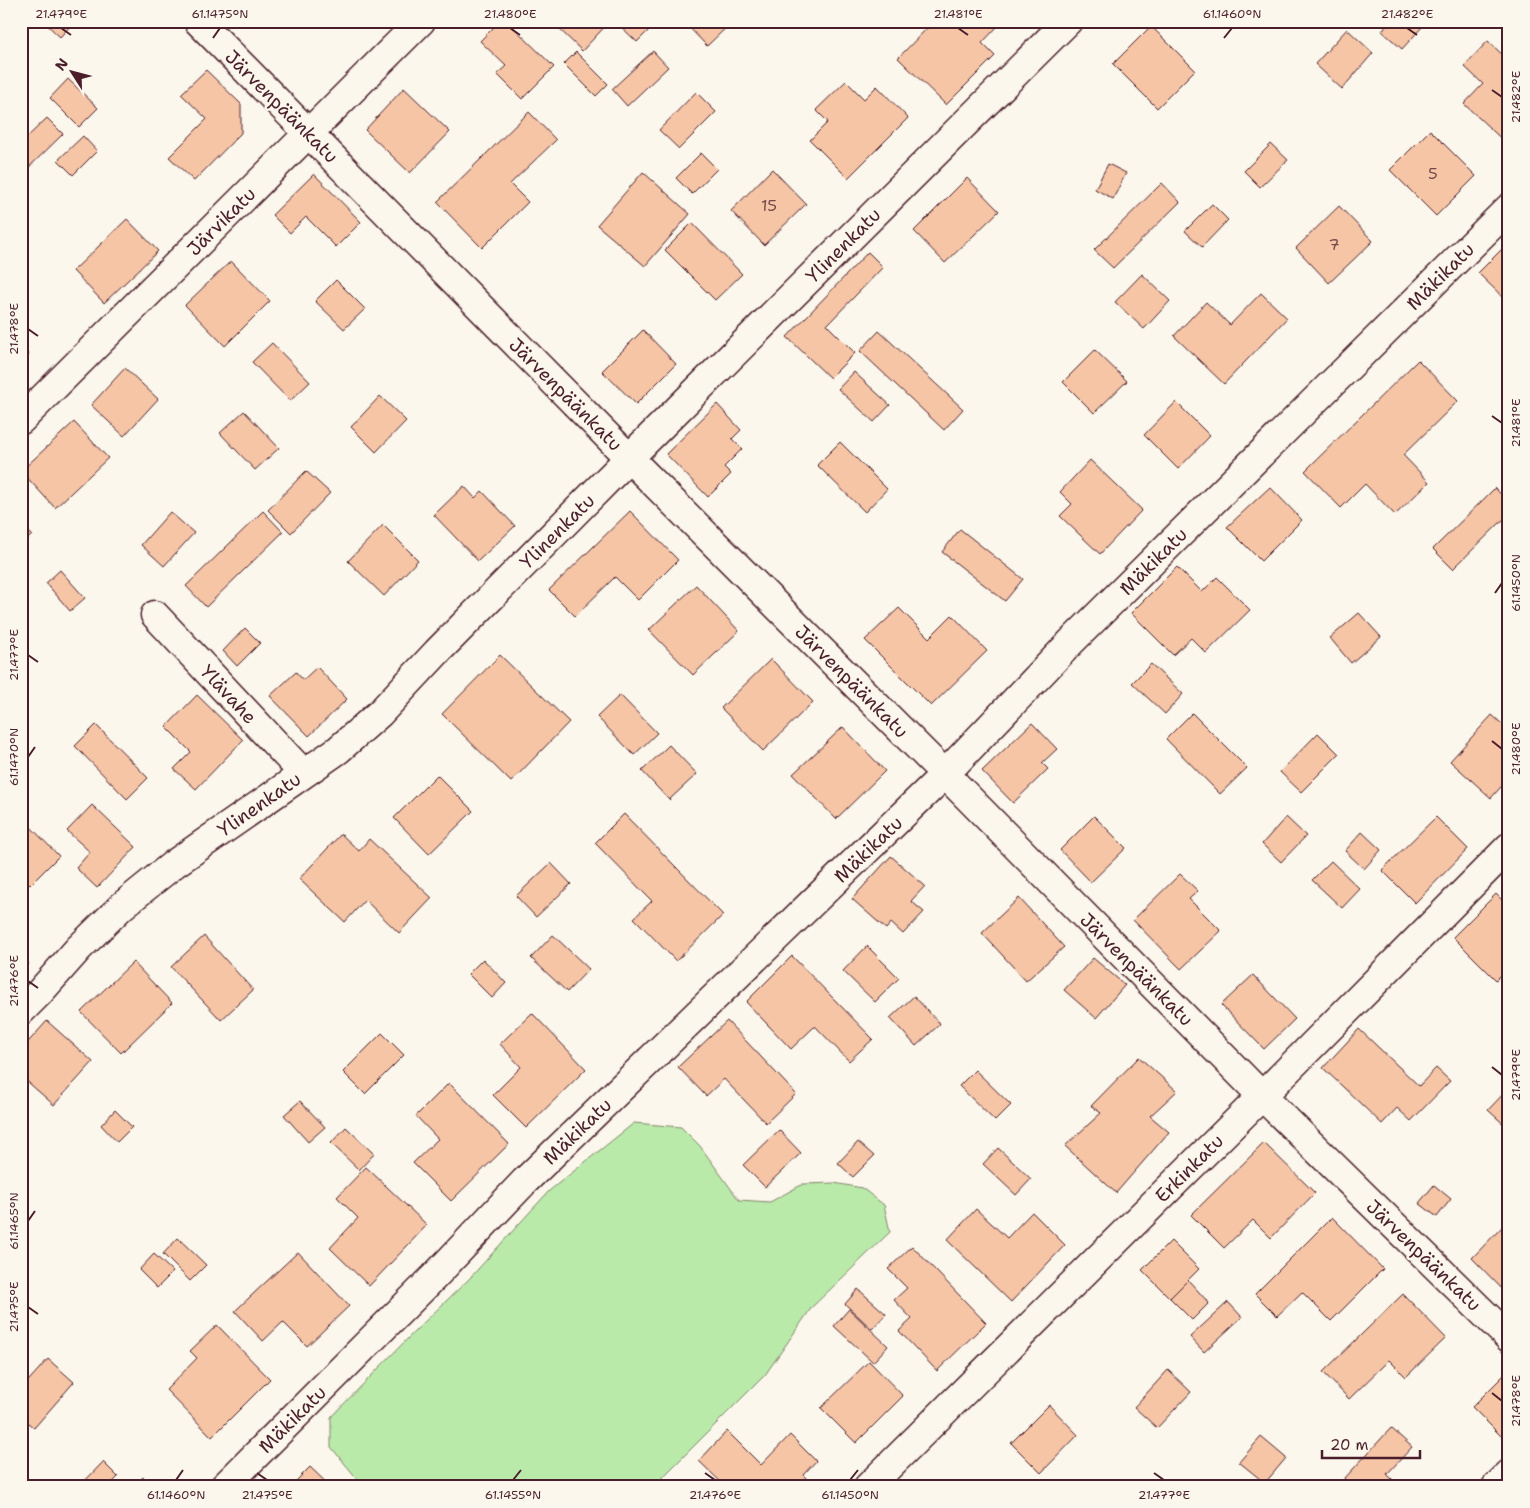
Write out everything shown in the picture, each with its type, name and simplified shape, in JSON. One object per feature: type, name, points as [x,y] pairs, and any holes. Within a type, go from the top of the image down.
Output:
[{"type":"street","name":"Järvenpäänkatu","points":[[198,21],[1262,1096],[1509,1338]]},
{"type":"street","name":"Järvikatu","points":[[21,420],[421,21]]},
{"type":"street","name":"Ylinenkatu","points":[[21,1011],[79,948],[122,906],[174,864],[338,750],[380,713],[437,652],[629,458],[1068,21]]},
{"type":"street","name":"Mäkikatu","points":[[224,1487],[434,1277],[525,1181],[945,774],[1071,642],[1509,208]]},
{"type":"street","name":"Ylävahe","points":[[155,615],[304,772]]},
{"type":"street","name":"Erkinkatu","points":[[868,1487],[1262,1096],[1509,847]]},
{"type":"street","points":[[1496,1487],[1509,1474]]},
{"type":"green space","points":[[634,1123],[681,1127],[700,1146],[739,1200],[770,1202],[803,1184],[834,1183],[862,1188],[884,1205],[890,1232],[812,1307],[765,1375],[658,1482],[614,1487],[364,1487],[331,1447],[331,1417],[469,1279],[549,1191]]},
{"type":"building","points":[[43,21],[75,21],[60,37]]},
{"type":"building","points":[[500,21],[507,21],[554,67],[522,99],[497,74],[506,66],[480,41]]},
{"type":"building","points":[[551,21],[610,21],[582,51]]},
{"type":"building","points":[[615,21],[655,21],[656,23],[637,42]]},
{"type":"building","points":[[683,21],[733,21],[707,46]]},
{"type":"building","points":[[934,21],[992,21],[997,27],[982,43],[995,56],[946,105],[898,58]]},
{"type":"building","points":[[1390,21],[1417,21],[1423,26],[1402,49],[1382,31]]},
{"type":"building","points":[[1151,26],[1195,70],[1157,108],[1113,64]]},
{"type":"building","points":[[1347,29],[1373,53],[1342,89],[1315,64]]},
{"type":"building","points":[[1488,41],[1509,59],[1508,145],[1464,104],[1483,84],[1464,66]]},
{"type":"building","points":[[653,51],[668,67],[627,106],[612,89]]},
{"type":"building","points":[[576,52],[608,84],[596,96],[564,64]]},
{"type":"building","points":[[206,70],[241,104],[241,133],[194,181],[169,157],[207,119],[181,94]]},
{"type":"building","points":[[68,79],[98,108],[79,127],[50,98]]},
{"type":"building","points":[[846,81],[864,99],[877,86],[908,118],[848,178],[810,140],[828,122],[816,110]]},
{"type":"building","points":[[404,88],[450,132],[410,173],[365,130]]},
{"type":"building","points":[[696,92],[716,112],[679,149],[659,130]]},
{"type":"building","points":[[529,112],[556,140],[510,184],[528,202],[482,248],[437,202]]},
{"type":"building","points":[[47,118],[63,134],[21,175],[21,143]]},
{"type":"building","points":[[1430,130],[1476,176],[1436,216],[1390,170]]},
{"type":"building","points":[[83,136],[97,151],[73,175],[58,160]]},
{"type":"building","points":[[1271,144],[1288,160],[1260,187],[1244,171]]},
{"type":"building","points":[[701,153],[717,169],[692,194],[676,178]]},
{"type":"building","points":[[1108,164],[1126,173],[1113,199],[1095,189]]},
{"type":"building","points":[[772,169],[806,204],[764,245],[731,211]]},
{"type":"building","points":[[643,172],[690,214],[645,266],[597,225]]},
{"type":"building","points":[[314,174],[361,222],[336,247],[306,217],[290,233],[272,215]]},
{"type":"building","points":[[967,178],[999,211],[945,263],[914,231]]},
{"type":"building","points":[[1162,183],[1180,202],[1113,268],[1094,250]]},
{"type":"building","points":[[1212,204],[1228,220],[1202,247],[1185,231]]},
{"type":"building","points":[[1339,206],[1373,241],[1329,283],[1296,248]]},
{"type":"building","points":[[127,219],[158,251],[104,303],[73,271]]},
{"type":"building","points":[[692,223],[742,274],[715,300],[665,250]]},
{"type":"building","points":[[1506,245],[1509,247],[1509,303],[1478,273]]},
{"type":"building","points":[[868,252],[883,267],[827,325],[855,353],[830,378],[787,337]]},
{"type":"building","points":[[231,261],[270,301],[225,346],[185,305]]},
{"type":"building","points":[[1142,274],[1170,301],[1144,329],[1115,302]]},
{"type":"building","points":[[336,280],[365,309],[344,329],[315,301]]},
{"type":"building","points":[[1261,293],[1287,318],[1224,384],[1174,336],[1206,302],[1230,325]]},
{"type":"building","points":[[643,330],[676,364],[636,404],[602,371]]},
{"type":"building","points":[[879,331],[963,409],[944,430],[860,351]]},
{"type":"building","points":[[272,343],[310,382],[290,401],[252,362]]},
{"type":"building","points":[[21,347],[29,355],[21,363]]},
{"type":"building","points":[[1095,350],[1127,381],[1094,413],[1063,382]]},
{"type":"building","points":[[1418,360],[1458,401],[1403,455],[1429,482],[1395,515],[1365,484],[1341,508],[1305,471]]},
{"type":"building","points":[[125,368],[158,399],[124,436],[91,405]]},
{"type":"building","points":[[854,372],[890,405],[874,422],[838,389]]},
{"type":"building","points":[[380,396],[406,421],[376,452],[351,427]]},
{"type":"building","points":[[1176,402],[1210,436],[1178,469],[1144,435]]},
{"type":"building","points":[[717,404],[741,430],[732,439],[742,449],[724,467],[731,474],[708,497],[666,454]]},
{"type":"building","points":[[244,411],[279,448],[255,470],[220,433]]},
{"type":"building","points":[[74,422],[108,458],[55,508],[21,471]]},
{"type":"building","points":[[840,442],[887,489],[865,512],[817,465]]},
{"type":"building","points":[[1090,460],[1142,510],[1100,554],[1060,516],[1072,504],[1060,492]]},
{"type":"building","points":[[306,471],[330,493],[291,533],[268,510]]},
{"type":"building","points":[[464,486],[475,498],[482,491],[515,526],[478,561],[434,515]]},
{"type":"building","points":[[1270,487],[1302,520],[1261,561],[1227,527]]},
{"type":"building","points":[[1495,488],[1509,503],[1509,514],[1453,569],[1433,549]]},
{"type":"building","points":[[263,511],[283,532],[206,607],[186,586]]},
{"type":"building","points":[[630,511],[678,560],[638,600],[615,577],[575,616],[549,590]]},
{"type":"building","points":[[170,512],[194,533],[164,566],[141,545]]},
{"type":"building","points":[[21,524],[32,535],[21,545]]},
{"type":"building","points":[[383,525],[418,560],[384,596],[348,561]]},
{"type":"building","points":[[960,529],[1023,579],[1005,601],[942,552]]},
{"type":"building","points":[[1177,567],[1202,592],[1217,577],[1250,610],[1206,653],[1191,638],[1173,655],[1131,613]]},
{"type":"building","points":[[60,570],[85,598],[70,611],[46,583]]},
{"type":"building","points":[[696,585],[739,631],[693,675],[649,630]]},
{"type":"building","points":[[899,608],[929,638],[952,615],[987,651],[931,706],[865,640]]},
{"type":"building","points":[[1359,613],[1381,637],[1351,663],[1330,638]]},
{"type":"building","points":[[245,628],[260,643],[237,666],[223,651]]},
{"type":"building","points":[[500,655],[569,722],[511,782],[442,714]]},
{"type":"building","points":[[771,659],[813,702],[763,751],[721,708]]},
{"type":"building","points":[[1151,664],[1183,694],[1165,714],[1132,683]]},
{"type":"building","points":[[317,667],[347,699],[309,736],[270,696],[296,672],[303,680]]},
{"type":"building","points":[[197,695],[243,740],[196,789],[174,769],[191,752],[166,727]]},
{"type":"building","points":[[620,695],[657,733],[634,755],[597,717]]},
{"type":"building","points":[[1192,713],[1247,768],[1220,794],[1166,739]]},
{"type":"building","points":[[1492,715],[1509,730],[1509,778],[1491,798],[1450,761]]},
{"type":"building","points":[[1032,723],[1057,749],[1042,763],[1048,769],[1013,803],[982,771]]},
{"type":"building","points":[[96,725],[148,778],[127,799],[75,746]]},
{"type":"building","points":[[843,727],[885,771],[836,819],[793,774]]},
{"type":"building","points":[[1318,733],[1339,754],[1301,792],[1280,772]]},
{"type":"building","points":[[669,745],[697,774],[669,800],[642,771]]},
{"type":"building","points":[[21,772],[26,777],[21,782]]},
{"type":"building","points":[[437,775],[473,811],[429,854],[394,818]]},
{"type":"building","points":[[92,805],[136,847],[97,888],[76,868],[90,852],[67,831]]},
{"type":"building","points":[[624,814],[723,915],[676,961],[634,918],[652,901],[595,843]]},
{"type":"building","points":[[1094,816],[1126,848],[1091,882],[1060,850]]},
{"type":"building","points":[[21,817],[59,856],[30,885],[21,877]]},
{"type":"building","points":[[1286,817],[1306,836],[1281,862],[1262,844]]},
{"type":"building","points":[[1436,817],[1468,849],[1415,903],[1382,870]]},
{"type":"building","points":[[1362,832],[1381,850],[1364,869],[1345,851]]},
{"type":"building","points":[[341,834],[359,851],[369,839],[432,898],[399,933],[365,900],[345,922],[299,879]]},
{"type":"building","points":[[891,856],[925,886],[911,901],[924,912],[903,934],[891,923],[886,929],[852,899]]},
{"type":"building","points":[[1331,861],[1360,889],[1342,908],[1312,880]]},
{"type":"building","points":[[551,863],[571,884],[536,917],[516,896]]},
{"type":"building","points":[[1180,874],[1198,891],[1189,899],[1221,931],[1181,969],[1133,920]]},
{"type":"building","points":[[1496,894],[1509,907],[1509,967],[1496,980],[1453,937]]},
{"type":"building","points":[[1019,898],[1064,947],[1026,981],[982,933]]},
{"type":"building","points":[[553,935],[589,969],[567,992],[531,958]]},
{"type":"building","points":[[204,936],[253,990],[221,1020],[171,967]]},
{"type":"building","points":[[867,946],[899,978],[875,1002],[843,971]]},
{"type":"building","points":[[21,956],[29,964],[21,972]]},
{"type":"building","points":[[792,956],[873,1039],[849,1061],[815,1026],[791,1049],[746,1002]]},
{"type":"building","points":[[1093,958],[1125,985],[1096,1018],[1064,990]]},
{"type":"building","points":[[483,959],[506,983],[492,998],[468,974]]},
{"type":"building","points":[[133,962],[172,1003],[121,1053],[81,1012]]},
{"type":"building","points":[[1253,975],[1295,1019],[1264,1049],[1221,1005]]},
{"type":"building","points":[[914,996],[940,1024],[916,1046],[890,1018]]},
{"type":"building","points":[[532,1013],[586,1069],[526,1128],[493,1095],[521,1067],[500,1044]]},
{"type":"building","points":[[47,1021],[93,1062],[54,1105],[21,1076],[21,1050]]},
{"type":"building","points":[[727,1021],[796,1094],[766,1123],[724,1079],[706,1096],[678,1067]]},
{"type":"building","points":[[1359,1029],[1419,1086],[1436,1068],[1450,1081],[1411,1121],[1397,1108],[1382,1124],[1323,1068]]},
{"type":"building","points":[[382,1033],[404,1055],[365,1094],[343,1072]]},
{"type":"building","points":[[1139,1057],[1177,1091],[1150,1116],[1169,1132],[1116,1193],[1065,1146],[1101,1113],[1091,1106]]},
{"type":"building","points":[[975,1070],[1011,1105],[995,1121],[959,1086]]},
{"type":"building","points":[[449,1083],[509,1144],[451,1201],[413,1163],[438,1139],[416,1116]]},
{"type":"building","points":[[1509,1088],[1509,1127],[1508,1128],[1488,1110]]},
{"type":"building","points":[[300,1101],[325,1127],[308,1142],[284,1115]]},
{"type":"building","points":[[115,1110],[132,1127],[117,1142],[101,1125]]},
{"type":"building","points":[[346,1127],[374,1154],[359,1170],[331,1143]]},
{"type":"building","points":[[779,1130],[801,1153],[765,1187],[743,1165]]},
{"type":"building","points":[[858,1142],[874,1156],[853,1177],[838,1163]]},
{"type":"building","points":[[1264,1143],[1315,1193],[1271,1238],[1253,1220],[1224,1248],[1191,1215]]},
{"type":"building","points":[[998,1148],[1031,1179],[1016,1195],[983,1164]]},
{"type":"building","points":[[366,1167],[427,1225],[369,1286],[330,1248],[358,1218],[337,1197]]},
{"type":"building","points":[[1434,1185],[1451,1199],[1437,1217],[1419,1203]]},
{"type":"building","points":[[976,1209],[1007,1238],[1032,1212],[1065,1245],[1011,1302],[947,1240]]},
{"type":"building","points":[[1332,1217],[1383,1269],[1331,1321],[1302,1292],[1277,1316],[1255,1294]]},
{"type":"building","points":[[1504,1225],[1509,1230],[1509,1291],[1506,1293],[1472,1258]]},
{"type":"building","points":[[178,1238],[206,1265],[190,1281],[163,1254]]},
{"type":"building","points":[[1171,1241],[1199,1269],[1170,1298],[1142,1270]]},
{"type":"building","points":[[912,1246],[986,1323],[937,1371],[899,1331],[912,1319],[894,1300],[907,1288],[888,1269]]},
{"type":"building","points":[[298,1252],[349,1306],[307,1346],[283,1322],[263,1341],[235,1311]]},
{"type":"building","points":[[154,1254],[173,1272],[157,1288],[139,1270]]},
{"type":"building","points":[[1188,1280],[1209,1303],[1192,1320],[1170,1298]]},
{"type":"building","points":[[858,1289],[886,1314],[872,1329],[845,1304]]},
{"type":"building","points":[[1403,1294],[1446,1338],[1406,1377],[1389,1360],[1349,1399],[1323,1372]]},
{"type":"building","points":[[1228,1302],[1242,1317],[1204,1352],[1190,1337]]},
{"type":"building","points":[[849,1309],[888,1346],[873,1362],[834,1326]]},
{"type":"building","points":[[217,1325],[270,1379],[212,1437],[166,1390],[197,1358],[190,1351]]},
{"type":"building","points":[[48,1359],[74,1382],[34,1428],[21,1417],[21,1389]]},
{"type":"building","points":[[869,1361],[903,1396],[856,1443],[821,1408]]},
{"type":"building","points":[[1168,1370],[1191,1392],[1157,1428],[1134,1407]]},
{"type":"building","points":[[1509,1370],[1509,1438],[1506,1441],[1472,1407]]},
{"type":"building","points":[[1049,1405],[1078,1435],[1041,1473],[1011,1443]]},
{"type":"building","points":[[1391,1428],[1412,1447],[1387,1474],[1400,1487],[1353,1487],[1344,1479]]},
{"type":"building","points":[[727,1431],[761,1465],[790,1435],[816,1461],[803,1475],[815,1487],[726,1487],[699,1461]]},
{"type":"building","points":[[1261,1437],[1286,1458],[1265,1483],[1239,1462]]},
{"type":"building","points":[[103,1462],[118,1477],[108,1487],[79,1487]]},
{"type":"building","points":[[310,1467],[331,1487],[290,1487]]},
{"type":"building","points":[[143,1477],[152,1487],[133,1487]]}]
